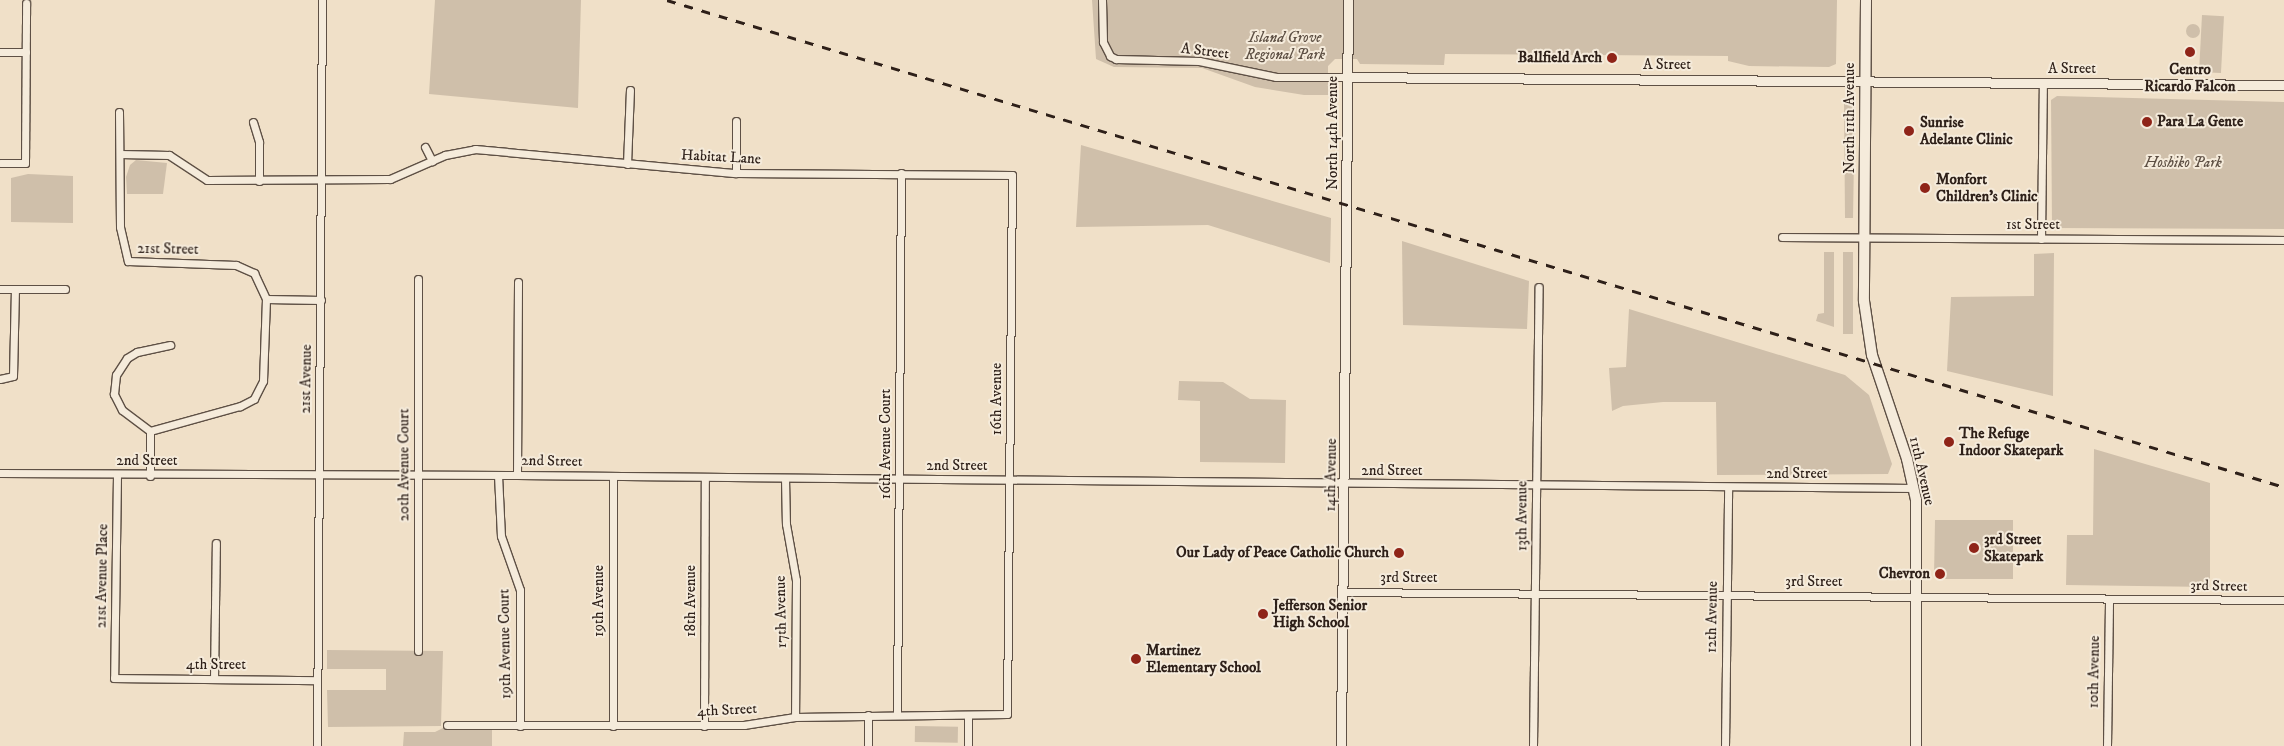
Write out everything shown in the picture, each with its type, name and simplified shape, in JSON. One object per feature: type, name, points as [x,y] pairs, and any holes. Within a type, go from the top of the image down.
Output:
[{"type":"main road","name":"North 11th Avenue","points":[[1864,237],[1866,0]]},
{"type":"main road","name":"11th Avenue","points":[[1864,237],[1866,328],[1914,488],[1918,528],[1916,746]]},
{"type":"street","name":"21st Avenue","points":[[317,746],[322,0]]},
{"type":"street","name":"A Street","points":[[1102,0],[1103,42],[1110,56],[1116,59],[1199,61],[1276,76],[2284,85]]},
{"type":"street","name":"North 14th Avenue","points":[[1347,205],[1348,0]]},
{"type":"street","points":[[0,163],[25,163],[26,3]]},
{"type":"street","points":[[0,52],[26,52]]},
{"type":"street","points":[[2042,83],[2042,239]]},
{"type":"street","points":[[627,164],[630,90]]},
{"type":"street","name":"21st Street","points":[[119,112],[120,227],[128,261],[236,265],[254,273],[266,300],[263,381],[255,398],[240,406],[150,430]]},
{"type":"street","points":[[736,121],[736,173]]},
{"type":"street","points":[[252,122],[259,142],[259,181]]},
{"type":"street","points":[[425,147],[432,161]]},
{"type":"street","name":"Habitat Lane","points":[[322,181],[390,179],[432,161],[475,149],[736,173],[1012,174]]},
{"type":"street","points":[[120,154],[169,156],[207,180],[322,181]]},
{"type":"street","name":"16th Avenue Court","points":[[897,715],[901,173]]},
{"type":"street","name":"16th Avenue","points":[[1007,714],[1012,174]]},
{"type":"street","name":"14th Avenue","points":[[1342,746],[1347,205]]},
{"type":"street","name":"1st Street","points":[[1782,237],[2284,240]]},
{"type":"street","name":"20th Avenue Court","points":[[418,279],[418,651]]},
{"type":"street","points":[[517,475],[518,282]]},
{"type":"street","name":"13th Avenue","points":[[1533,746],[1539,286]]},
{"type":"street","points":[[0,289],[65,289]]},
{"type":"street","points":[[0,379],[11,378],[15,289]]},
{"type":"street","points":[[266,300],[320,300]]},
{"type":"street","points":[[150,476],[150,430],[122,410],[114,394],[116,375],[127,358],[137,352],[170,345]]},
{"type":"street","name":"2nd Street","points":[[0,474],[150,476],[517,475],[1535,486],[1914,488]]},
{"type":"street","name":"21st Avenue Place","points":[[114,678],[117,475]]},
{"type":"street","name":"19th Avenue Court","points":[[498,475],[501,536],[520,590],[520,726]]},
{"type":"street","name":"19th Avenue","points":[[613,476],[613,726]]},
{"type":"street","name":"18th Avenue","points":[[704,726],[706,477]]},
{"type":"street","name":"17th Avenue","points":[[785,478],[786,524],[796,580],[795,717]]},
{"type":"street","name":"12th Avenue","points":[[1725,746],[1728,487]]},
{"type":"street","points":[[214,679],[216,543]]},
{"type":"street","name":"3rd Street","points":[[1343,592],[2284,600]]},
{"type":"street","name":"10th Avenue","points":[[2107,746],[2109,599]]},
{"type":"street","name":"4th Street","points":[[114,678],[317,680]]},
{"type":"street","name":"4th Street","points":[[448,725],[704,726],[744,725],[795,717],[1007,714]]},
{"type":"street","points":[[868,715],[868,746]]},
{"type":"street","points":[[968,716],[968,746]]},
{"type":"green space","points":[[435,0],[581,0],[578,108],[429,94]]},
{"type":"green space","name":"Island Grove Regional Park","points":[[1092,0],[1837,0],[1836,64],[1829,67],[1749,66],[1728,61],[1728,56],[1445,54],[1444,65],[1360,64],[1357,59],[1335,59],[1328,66],[1328,95],[1304,95],[1255,87],[1202,68],[1114,67],[1096,59]]},
{"type":"green space","points":[[2202,15],[2224,16],[2221,73],[2199,72]]},
{"type":"green space","points":[[2190,24],[2196,24],[2200,31],[2196,38],[2190,38],[2186,34],[2186,28]]},
{"type":"green space","name":"Hoshiko Park","points":[[2057,96],[2284,102],[2284,229],[2052,228],[2051,100]]},
{"type":"green space","points":[[1855,100],[1853,218],[1845,218],[1844,104]]},
{"type":"green space","points":[[1081,145],[1331,218],[1330,263],[1208,225],[1076,227]]},
{"type":"green space","points":[[136,160],[167,163],[163,194],[127,194],[126,177],[130,165]]},
{"type":"green space","points":[[28,174],[73,176],[73,223],[11,222],[11,178]]},
{"type":"green space","points":[[1402,241],[1529,281],[1527,329],[1403,325]]},
{"type":"green space","points":[[1824,252],[1834,252],[1834,327],[1816,321],[1818,314],[1824,313]]},
{"type":"green space","points":[[1843,252],[1853,252],[1853,334],[1843,334]]},
{"type":"green space","points":[[2054,253],[2053,396],[1947,371],[1951,297],[2034,296],[2034,254]]},
{"type":"green space","points":[[1629,309],[1845,375],[1869,395],[1892,464],[1888,474],[1717,475],[1716,402],[1663,402],[1623,406],[1612,411],[1609,368],[1626,367]]},
{"type":"green space","points":[[1179,381],[1223,382],[1250,399],[1286,400],[1285,463],[1200,462],[1200,401],[1178,400]]},
{"type":"green space","points":[[2094,449],[2210,483],[2210,587],[2066,585],[2067,535],[2093,535]]},
{"type":"green space","name":"3rd Street Skatepark","points":[[1935,520],[2013,520],[2013,579],[1938,579],[1934,576]]},
{"type":"green space","points":[[327,650],[443,651],[441,726],[328,727],[327,690],[386,690],[386,669],[327,669]]},
{"type":"green space","points":[[915,726],[958,727],[958,743],[915,742]]},
{"type":"green space","points":[[443,728],[492,730],[492,746],[403,746],[404,732],[435,732]]},
{"type":"railway","points":[[667,0],[2284,487]]},
{"type":"place","name":"Centro Ricardo Falcon","points":[[2190,52]]},
{"type":"place","name":"Ballfield Arch","points":[[1612,58]]},
{"type":"place","name":"Para La Gente","points":[[2147,122]]},
{"type":"place","name":"Sunrise Adelante Clinic","points":[[1909,131]]},
{"type":"place","name":"Monfort Children's Clinic","points":[[1925,188]]},
{"type":"place","name":"The Refuge Indoor Skatepark","points":[[1949,442]]},
{"type":"place","name":"3rd Street Skatepark","points":[[1974,548]]},
{"type":"place","name":"Our Lady of Peace Catholic Church","points":[[1399,553]]},
{"type":"place","name":"Chevron","points":[[1940,574]]},
{"type":"place","name":"Jefferson Senior High School","points":[[1263,614]]},
{"type":"place","name":"Martinez Elementary School","points":[[1136,659]]}]
